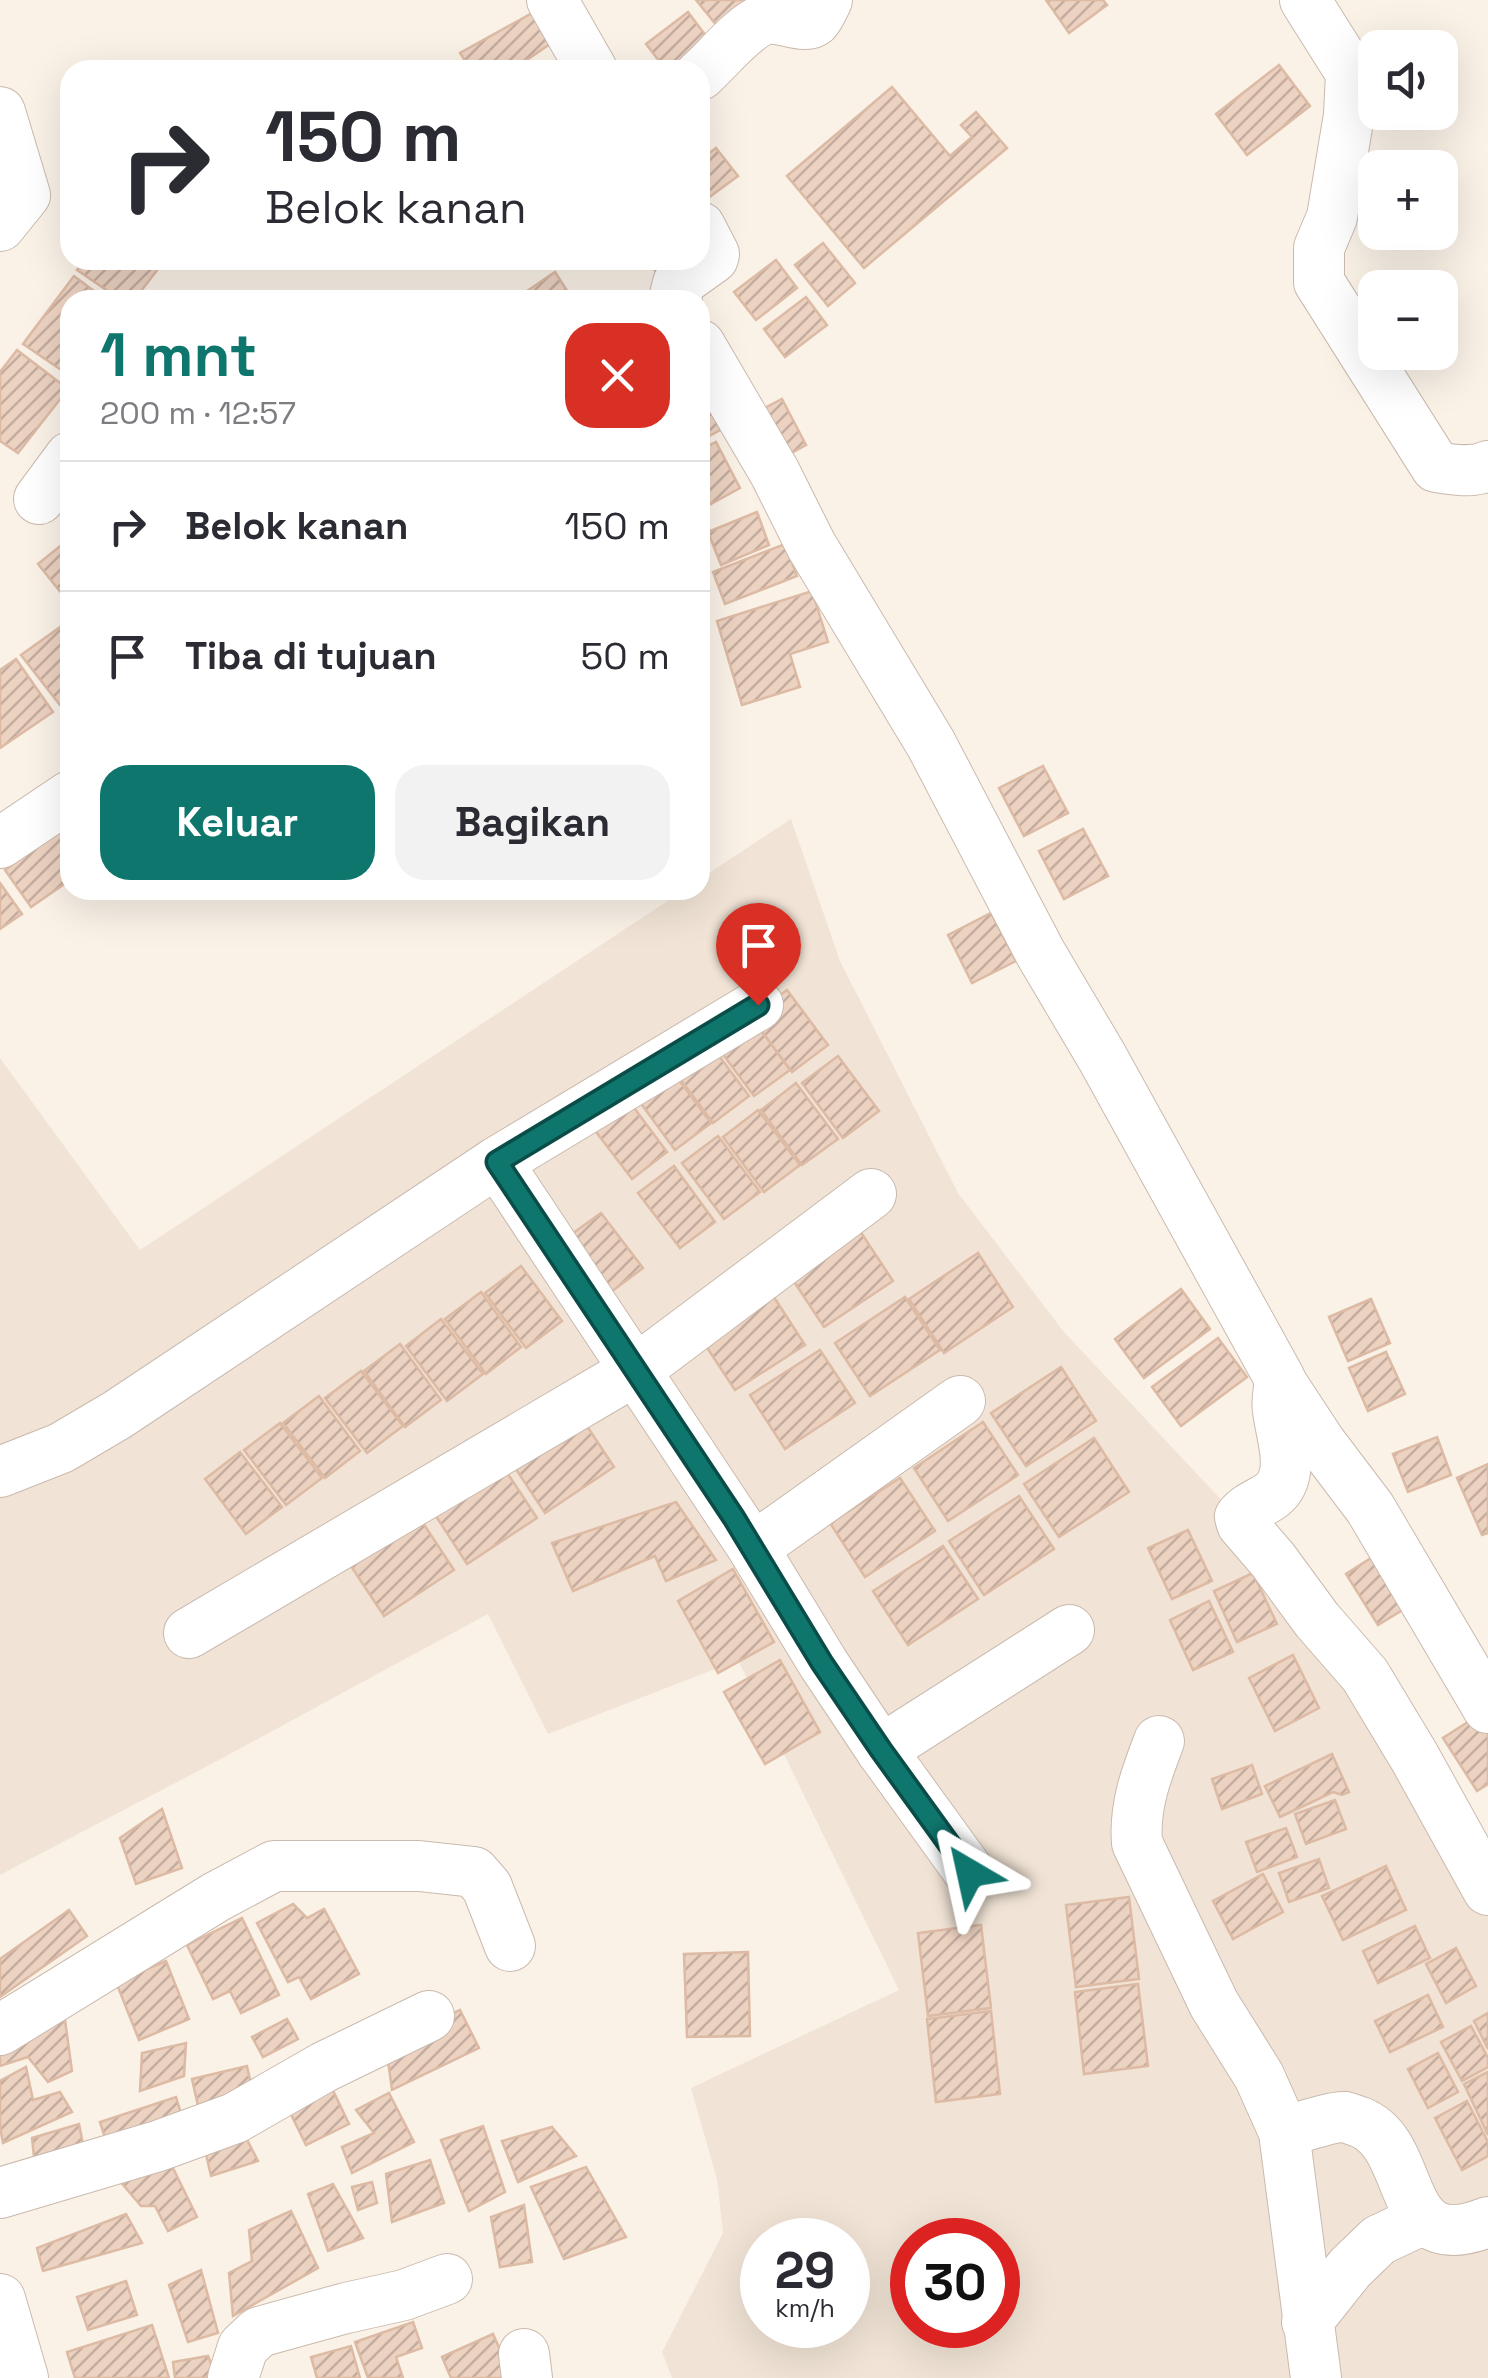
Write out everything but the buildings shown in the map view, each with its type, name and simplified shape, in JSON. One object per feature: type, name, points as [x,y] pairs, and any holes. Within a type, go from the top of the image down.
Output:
[{"type":"street","points":[[552,0],[586,60]]},
{"type":"street","points":[[710,65],[761,21],[771,17],[809,24],[827,0]]},
{"type":"street","points":[[1305,0],[1351,73],[1349,115],[1332,217],[1319,248],[1318,282],[1436,466],[1454,470],[1488,466]]},
{"type":"street","points":[[0,112],[26,195],[0,226]]},
{"type":"street","points":[[676,290],[678,282],[696,270]]},
{"type":"street","points":[[710,362],[766,457],[811,545],[931,744],[1042,954],[1280,1380],[1370,1508],[1488,1708]]},
{"type":"street","points":[[39,499],[60,471]]},
{"type":"street","points":[[0,844],[60,803]]},
{"type":"street","points":[[0,1472],[61,1448],[117,1415],[497,1162],[758,1005]]},
{"type":"street","points":[[497,1162],[753,1548],[822,1663],[970,1873]]},
{"type":"street","points":[[189,1633],[636,1370],[871,1194]]},
{"type":"street","points":[[1280,1380],[1277,1406],[1286,1468],[1280,1487],[1244,1512],[1240,1517],[1242,1524],[1316,1620],[1365,1675],[1488,1890]]},
{"type":"street","points":[[753,1548],[960,1401]]},
{"type":"street","points":[[881,1750],[1069,1630]]},
{"type":"street","points":[[1159,1741],[1140,1792],[1137,1843],[1214,2004],[1259,2076],[1284,2132],[1316,2378]]},
{"type":"street","points":[[0,2030],[216,1897],[274,1866],[419,1866],[474,1872],[488,1887],[510,1946]]},
{"type":"street","points":[[0,2194],[235,2118],[324,2067],[429,2016]]},
{"type":"street","points":[[1284,2132],[1345,2117],[1366,2124],[1387,2142],[1424,2219],[1446,2232],[1468,2230],[1488,2222]]},
{"type":"street","points":[[1307,2322],[1350,2268],[1379,2240],[1424,2219]]},
{"type":"street","points":[[233,2378],[242,2347],[259,2332],[404,2295],[447,2279]]},
{"type":"street","points":[[0,2299],[23,2378]]},
{"type":"shaded area","points":[[791,819],[840,961],[958,1193],[1064,1332],[1227,1506],[1488,1906],[1488,2378],[672,2378],[662,2352],[723,2233],[717,2179],[691,2088],[899,1990],[738,1660],[548,1734],[488,1614],[0,1875],[0,1058],[140,1250],[669,900],[710,900],[710,872]]},
{"type":"route","points":[[758,1005],[497,1162],[734,1518],[822,1663],[970,1873]]}]
